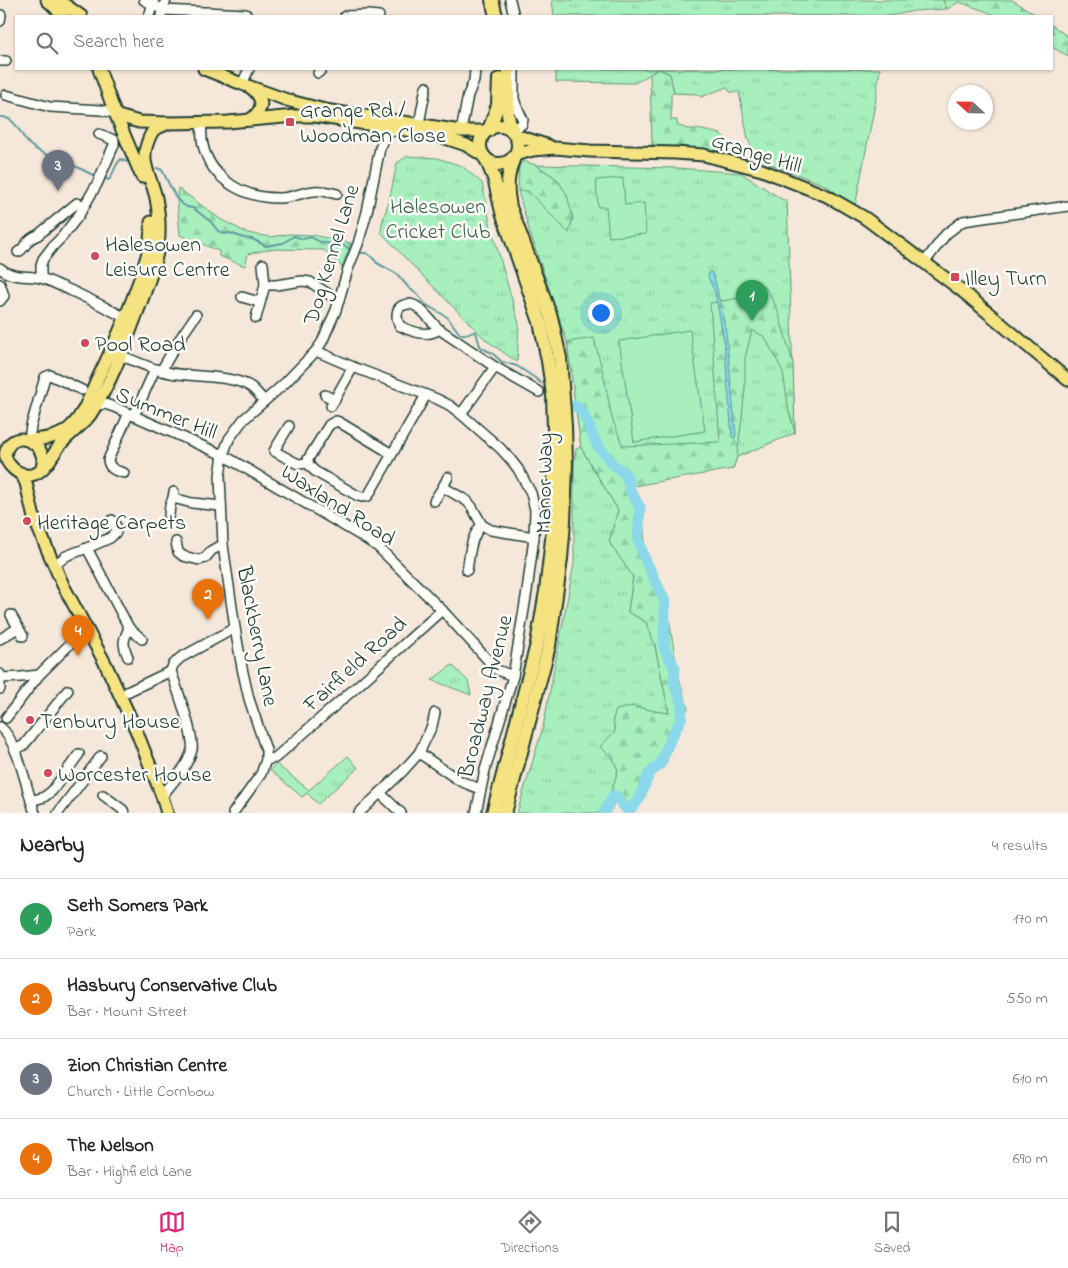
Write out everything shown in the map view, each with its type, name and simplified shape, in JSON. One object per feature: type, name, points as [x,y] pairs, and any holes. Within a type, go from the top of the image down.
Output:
[{"type":"highway","points":[[492,0],[496,15]]},
{"type":"highway","points":[[501,0],[504,15]]},
{"type":"highway","points":[[500,70],[498,105],[488,130],[482,137],[481,150],[485,158],[500,164],[507,162],[514,156],[518,146],[508,114],[511,85],[508,70]]},
{"type":"highway","points":[[488,130],[500,126],[513,132]]},
{"type":"highway","name":"Manor Way","points":[[505,813],[549,646],[561,559],[566,465],[560,358],[551,317],[510,207],[507,193],[507,180],[514,156]]},
{"type":"highway","name":"Manor Way","points":[[485,158],[494,178],[502,212],[540,322],[550,370],[554,428],[554,522],[546,591],[537,644],[493,813]]},
{"type":"main road","points":[[50,1],[63,15]]},
{"type":"main road","points":[[50,1],[79,15]]},
{"type":"main road","points":[[99,70],[145,183],[150,200],[150,243],[129,319]]},
{"type":"main road","points":[[207,70],[245,85],[325,110],[461,131],[488,130]]},
{"type":"main road","points":[[245,85],[258,93],[261,103],[260,109],[250,120]]},
{"type":"main road","points":[[116,114],[138,122],[168,123],[202,123],[314,116],[433,134],[466,145],[485,158]]},
{"type":"main road","points":[[0,463],[31,475],[40,471],[60,445],[83,424],[108,382],[115,355],[129,319],[152,272],[156,258],[158,225],[156,199],[145,163],[144,152],[152,132],[168,123]]},
{"type":"main road","name":"Grange Hill","points":[[513,132],[555,148]]},
{"type":"main road","name":"Grange Hill","points":[[514,156],[533,150],[555,148],[704,155],[762,170],[827,196],[859,215],[961,290],[1068,380]]},
{"type":"main road","points":[[115,355],[78,418],[68,429],[59,435],[48,438],[17,439],[3,452],[6,459],[26,483],[34,518],[54,566],[136,730],[162,796],[163,812]]},
{"type":"main road","points":[[27,440],[38,446],[44,460],[30,500]]},
{"type":"street","points":[[162,13],[166,0]]},
{"type":"street","points":[[510,0],[514,15]]},
{"type":"street","points":[[150,1],[162,13],[246,14]]},
{"type":"street","points":[[149,15],[150,1]]},
{"type":"street","points":[[245,85],[248,70]]},
{"type":"street","points":[[461,131],[468,95],[474,81],[475,70]]},
{"type":"street","points":[[511,85],[514,70]]},
{"type":"street","points":[[419,124],[428,93]]},
{"type":"street","points":[[6,96],[50,107],[101,110],[116,114]]},
{"type":"street","points":[[202,123],[203,148],[218,175],[239,190],[262,198],[282,199],[312,191],[336,194]]},
{"type":"street","name":"Dog Kennel Lane","points":[[223,455],[229,439],[243,420],[285,383],[316,351],[327,333],[358,244],[367,212],[380,148],[389,132],[403,130]]},
{"type":"street","points":[[41,278],[41,265],[46,253],[62,237],[79,215],[97,184],[114,146],[114,140],[100,134]]},
{"type":"street","points":[[18,252],[22,250],[26,242],[38,235],[77,202],[84,206]]},
{"type":"street","points":[[924,263],[946,234],[963,221],[1068,206]]},
{"type":"street","points":[[38,235],[53,246]]},
{"type":"street","points":[[256,318],[265,285],[263,264]]},
{"type":"street","points":[[0,301],[4,296],[1,276],[41,278],[129,319]]},
{"type":"street","points":[[265,285],[276,286],[310,282],[339,301]]},
{"type":"street","points":[[242,297],[260,302]]},
{"type":"street","points":[[439,329],[434,333],[428,334],[404,328],[400,326],[397,318],[398,309],[402,305],[413,304],[427,315],[439,329],[496,367],[539,392]]},
{"type":"street","points":[[124,474],[114,470],[108,464],[108,460],[158,370],[196,315]]},
{"type":"street","name":"Broadway Avenue","points":[[316,351],[449,405],[500,448],[522,475],[531,493],[535,521],[534,537],[513,676],[480,789],[476,813]]},
{"type":"street","points":[[115,355],[158,370],[239,382],[249,386],[264,401]]},
{"type":"street","points":[[325,395],[333,403],[353,367]]},
{"type":"street","points":[[462,414],[496,367]]},
{"type":"street","name":"Summer Hill","points":[[27,440],[45,377],[50,375],[82,390]]},
{"type":"street","points":[[308,463],[316,472],[358,496],[368,496],[426,395]]},
{"type":"street","name":"Summer Hill","points":[[96,405],[114,406],[223,455]]},
{"type":"street","points":[[308,463],[308,459],[329,425],[336,421],[392,454]]},
{"type":"street","points":[[289,426],[274,450],[298,464],[308,463]]},
{"type":"street","name":"Blackberry Lane","points":[[223,455],[220,476],[223,546],[234,628],[249,699],[266,750],[266,760]]},
{"type":"street","name":"Waxland Road","points":[[223,455],[378,547],[442,610],[497,670],[513,676]]},
{"type":"street","points":[[434,501],[448,477]]},
{"type":"street","points":[[442,488],[467,502],[482,525],[491,530],[534,537]]},
{"type":"street","points":[[169,515],[174,495],[192,503],[221,506]]},
{"type":"street","points":[[54,566],[66,556],[110,538],[116,532],[116,526],[112,520]]},
{"type":"street","points":[[459,559],[468,566],[473,537],[482,525]]},
{"type":"street","points":[[176,542],[178,552],[183,556],[199,560],[205,558],[212,550],[223,546]]},
{"type":"street","points":[[87,548],[129,628],[142,639]]},
{"type":"street","name":"Fairfield Road","points":[[266,760],[275,758],[442,610]]},
{"type":"street","points":[[0,639],[20,632],[11,615]]},
{"type":"street","points":[[6,718],[39,675],[86,628]]},
{"type":"street","points":[[128,657],[124,649],[123,640],[129,628]]},
{"type":"street","points":[[162,796],[187,762],[192,749],[191,734],[171,671],[173,665],[180,658],[234,628]]},
{"type":"street","points":[[127,692],[171,671]]},
{"type":"street","points":[[0,674],[0,689]]},
{"type":"street","points":[[1,678],[39,675]]},
{"type":"street","points":[[15,750],[24,745],[68,690]]},
{"type":"street","points":[[359,813],[419,753],[432,726],[435,713]]},
{"type":"street","points":[[0,727],[7,733],[15,750],[35,813]]},
{"type":"street","points":[[419,753],[460,781],[480,789]]},
{"type":"street","points":[[31,801],[44,797],[52,790],[79,754]]},
{"type":"street","points":[[58,813],[100,756]]},
{"type":"street","points":[[232,813],[261,774],[266,760]]},
{"type":"street","points":[[380,792],[401,813]]},
{"type":"street","points":[[103,795],[123,810],[124,813]]},
{"type":"green space","points":[[552,0],[943,0],[947,9],[914,11],[895,15],[554,15]]},
{"type":"green space","points":[[943,0],[1012,0],[1036,15],[994,15],[959,2],[947,9]]},
{"type":"green space","points":[[1053,26],[1068,37],[1068,56],[1053,48]]},
{"type":"green space","points":[[556,70],[657,70],[635,83],[556,82]]},
{"type":"green space","points":[[661,70],[880,70],[855,207],[827,186],[757,159],[748,139],[739,92],[730,92],[727,87],[701,97],[697,94],[674,93],[670,74]]},
{"type":"green space","points":[[661,70],[670,74],[674,93],[671,94],[671,120],[677,120],[677,125],[687,129],[721,134],[730,143],[728,152],[652,145],[650,74]]},
{"type":"green space","name":"Halesowen Cricket Club","points":[[408,156],[437,158],[462,166],[482,183],[491,227],[519,324],[517,362],[486,340],[381,232],[397,163]]},
{"type":"green space","points":[[523,161],[536,165],[557,179],[567,195],[573,218],[569,233],[528,191],[518,191],[519,166]]},
{"type":"green space","points":[[536,165],[677,168],[741,173],[783,200],[787,200],[795,433],[737,457],[733,469],[582,449],[618,510],[609,542],[633,577],[628,612],[646,622],[655,646],[669,713],[654,711],[613,719],[615,731],[613,758],[618,770],[610,796],[613,799],[608,803],[604,813],[517,813],[543,727],[574,564],[574,464],[576,449],[581,447],[567,342],[530,233],[518,191],[522,182],[557,179]]},
{"type":"green space","points":[[623,178],[625,205],[644,203],[646,234],[609,237],[606,207],[598,207],[596,180]]},
{"type":"green space","points":[[178,188],[220,219],[247,233],[271,237],[289,234],[312,235],[351,243],[342,267],[324,250],[271,249],[248,254],[245,266],[219,256],[219,251],[180,235],[177,200]]},
{"type":"green space","points":[[756,283],[765,287],[777,308],[793,363],[795,433],[789,412],[783,372],[765,337],[752,330],[745,358],[745,388],[742,417],[737,457],[733,469],[633,486],[643,509],[645,554],[657,574],[667,600],[678,675],[688,708],[665,756],[632,809],[625,809],[610,796],[618,770],[613,758],[600,747],[615,731],[613,719],[616,710],[633,706],[669,713],[655,646],[646,622],[628,612],[633,577],[609,542],[618,510],[581,448],[567,342],[594,338],[612,418],[623,446],[720,442],[710,303],[744,297]]},
{"type":"green space","points":[[690,330],[705,431],[634,442],[619,341]]},
{"type":"green space","points":[[452,665],[468,681],[471,695],[432,680]]},
{"type":"green space","points":[[348,756],[358,768],[318,804],[307,793],[302,797],[270,770],[276,764],[309,790]]},
{"type":"water","points":[[709,272],[712,273],[715,280],[726,331],[735,438],[732,437],[724,341],[715,292],[708,276]]},
{"type":"waterway","points":[[0,117],[14,123],[26,141],[38,151],[98,177]]},
{"type":"waterway","points":[[103,178],[109,180],[121,159],[127,162]]},
{"type":"waterway","points":[[157,168],[162,170],[176,198],[182,204],[193,208],[211,222],[218,231],[225,234],[230,233],[252,239],[266,246],[283,243],[294,236],[303,239],[311,237],[323,243],[345,246],[352,251]]},
{"type":"waterway","points":[[359,253],[366,253],[377,263],[397,274],[425,304],[447,317],[460,334],[476,332],[480,346],[502,362],[517,366],[541,383]]},
{"type":"waterway","points":[[575,406],[582,411],[597,445],[612,463],[627,476],[630,490],[640,508],[638,539],[644,557],[665,601],[664,648],[675,668],[674,682],[682,705],[681,719],[661,763],[649,774],[639,799],[633,807],[626,809],[616,796],[613,796],[604,813]]},
{"type":"waterway","points":[[628,808],[633,813]]},
{"type":"place","name":"Grange Rd / Woodman Close","points":[[290,122]]},
{"type":"place","name":"Zion Christian Centre","points":[[58,191]]},
{"type":"place","name":"Halesowen Leisure Centre","points":[[95,256]]},
{"type":"place","name":"Illey Turn","points":[[955,277]]},
{"type":"place","name":"Seth Somers Park","points":[[752,321]]},
{"type":"place","name":"Pool Road","points":[[85,343]]},
{"type":"place","name":"Heritage Carpets","points":[[27,521]]},
{"type":"place","name":"Hasbury Conservative Club","points":[[208,620]]},
{"type":"place","name":"The Nelson","points":[[78,656]]},
{"type":"place","name":"Tenbury House","points":[[30,720]]},
{"type":"place","name":"Worcester House","points":[[48,773]]}]
